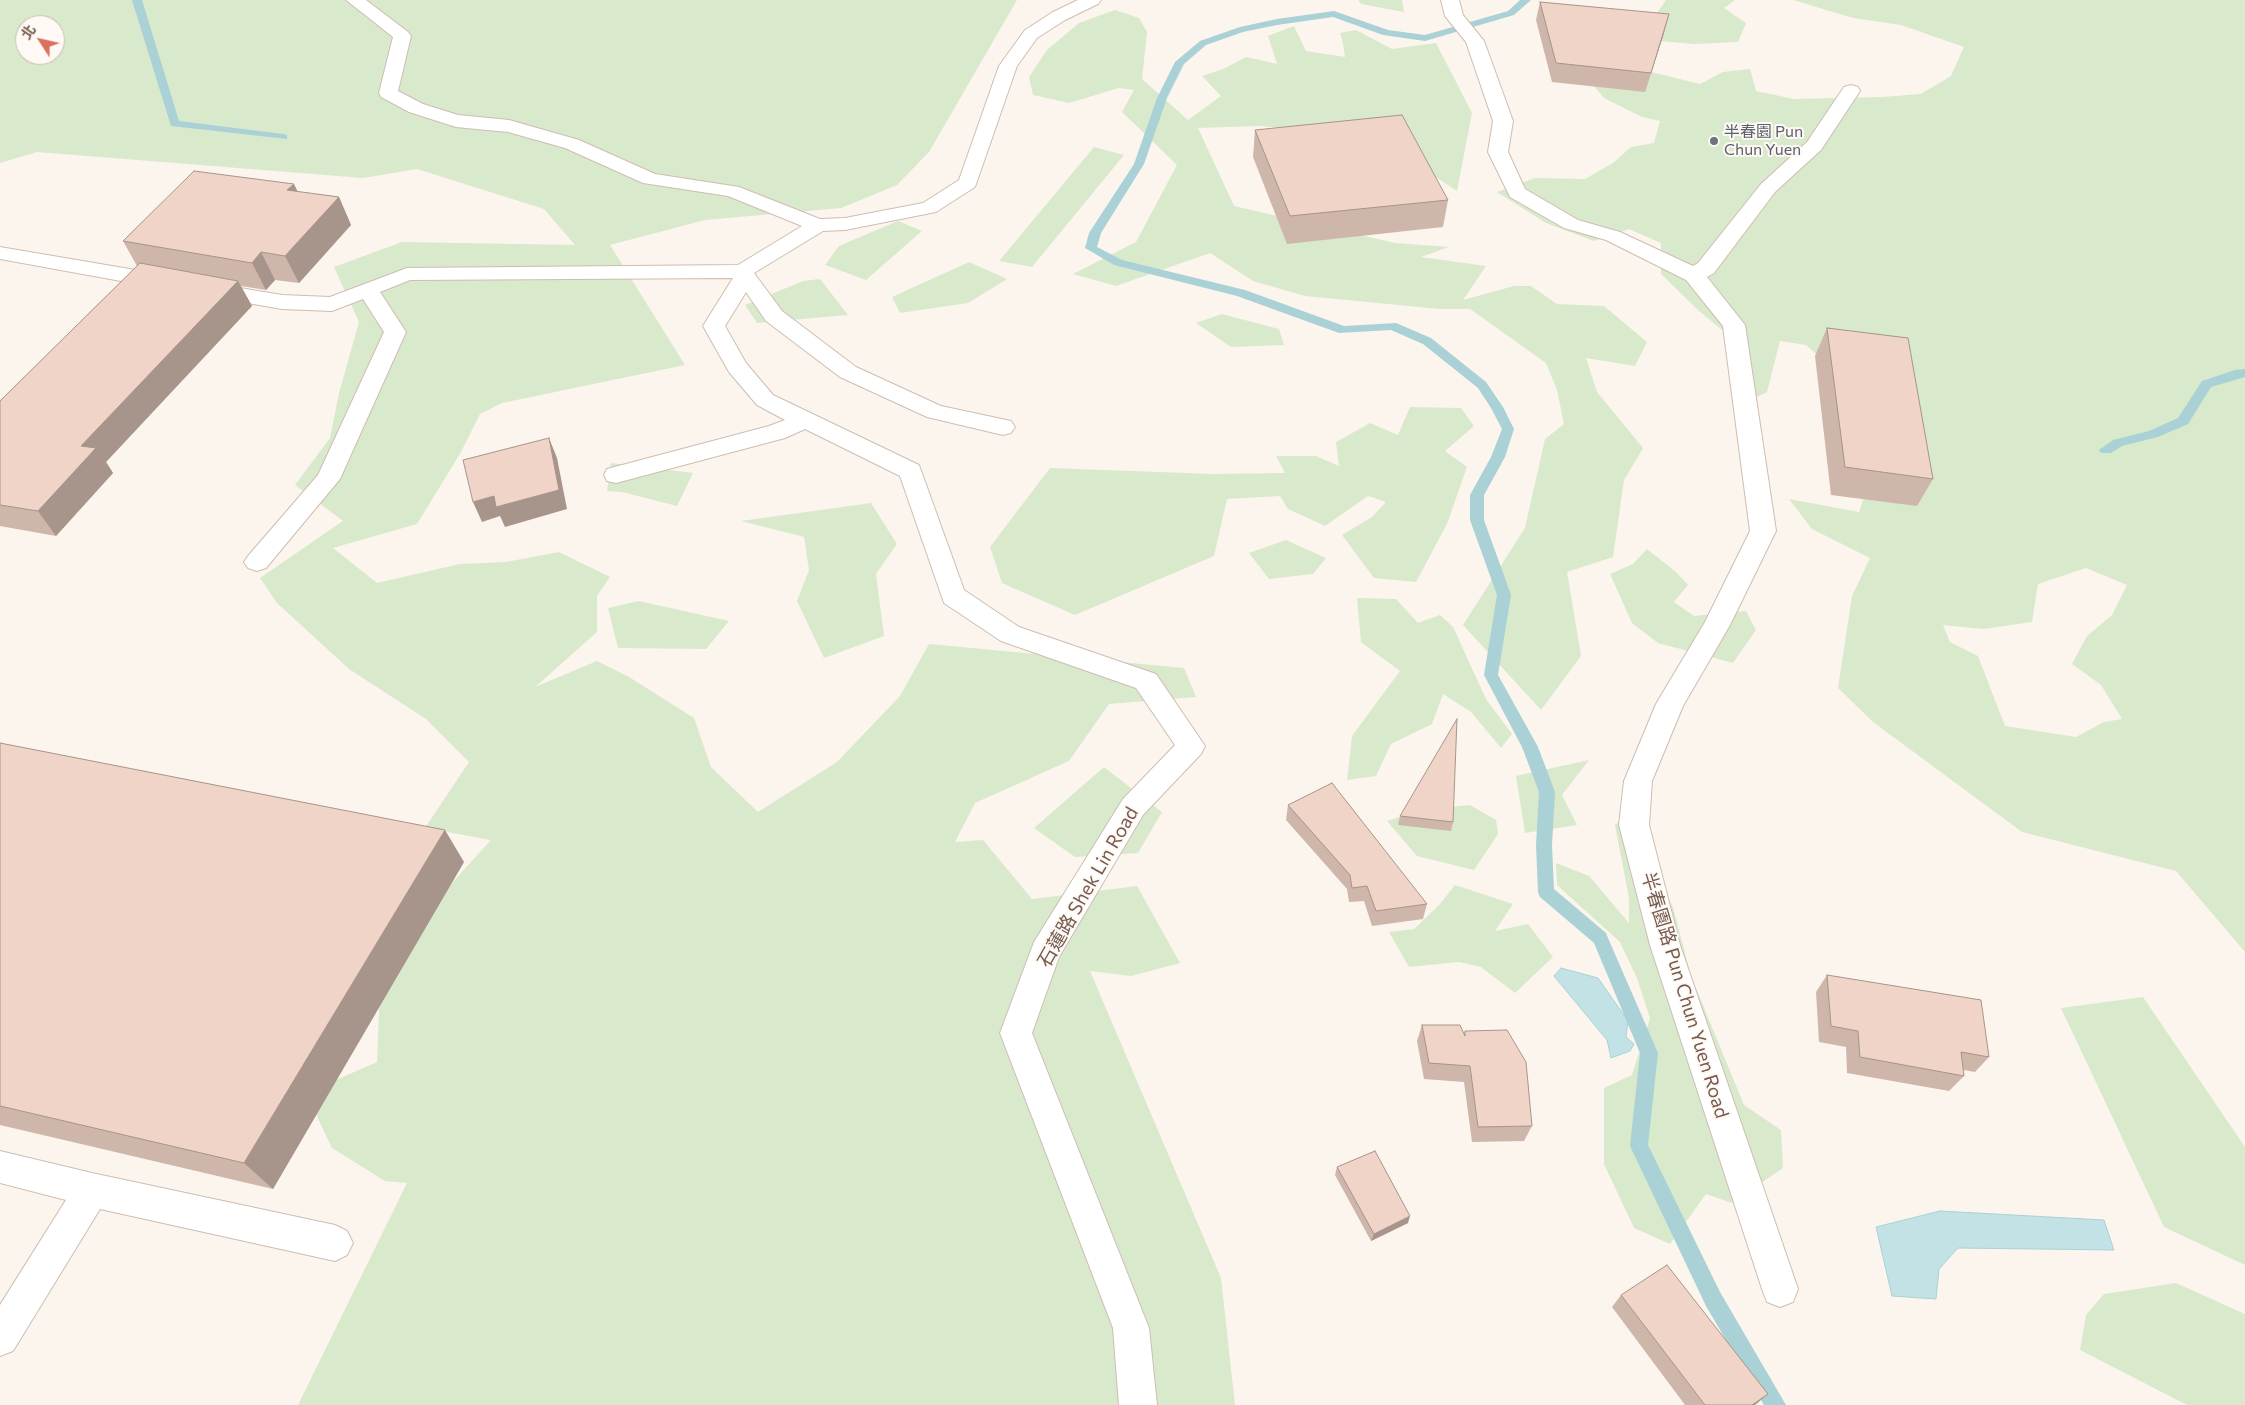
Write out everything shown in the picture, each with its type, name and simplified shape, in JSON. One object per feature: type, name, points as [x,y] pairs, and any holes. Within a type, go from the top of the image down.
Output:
[{"type":"street","points":[[355,0],[402,36],[388,93],[416,108],[456,121],[509,126],[572,144],[650,179],[732,191],[818,225]]},
{"type":"street","name":"石蓮路 Shek Lin Road","points":[[1092,0],[1059,16],[1031,34],[1008,66],[968,183],[929,208],[845,224],[818,225],[743,273],[714,326],[737,368],[765,400],[910,471],[953,596],[1010,634],[1146,682],[1191,746],[1133,807],[1045,952],[1016,1033],[1130,1328],[1138,1405]]},
{"type":"street","name":"半春園路 Pun Chun Yuen Road","points":[[1452,8],[1475,42],[1503,121],[1498,152],[1518,193],[1571,224],[1613,236],[1694,275],[1734,325],[1763,531],[1717,625],[1670,704],[1638,781],[1634,825],[1665,945],[1780,1289]]},
{"type":"street","points":[[1694,275],[1706,268],[1768,188],[1814,146],[1851,91]]},
{"type":"street","points":[[0,253],[282,302],[332,304],[407,274],[743,273],[774,316],[848,372],[934,412],[1003,427]]},
{"type":"street","points":[[256,562],[328,479],[395,332],[368,290]]},
{"type":"street","points":[[616,475],[778,432],[806,420]]},
{"type":"street","points":[[0,1167],[92,1190],[335,1243]]},
{"type":"street","points":[[0,1338],[92,1190]]},
{"type":"green space","points":[[0,0],[1017,0],[929,152],[897,185],[841,208],[705,220],[610,245],[685,365],[502,403],[480,414],[461,452],[417,524],[333,548],[377,583],[460,564],[506,562],[559,552],[610,577],[597,596],[597,632],[535,687],[597,661],[629,677],[694,718],[711,767],[758,812],[837,762],[900,696],[929,644],[1184,668],[1196,697],[1109,704],[1069,761],[975,803],[955,842],[983,840],[1032,899],[1137,886],[1180,963],[1131,976],[1090,971],[1221,1278],[1235,1405],[298,1405],[407,1183],[385,1181],[332,1148],[306,1093],[377,1062],[381,961],[491,840],[425,828],[469,762],[426,719],[349,669],[277,603],[260,578],[343,521],[295,485],[330,438],[339,393],[359,322],[334,267],[402,242],[575,245],[544,209],[417,169],[363,178],[37,152],[0,163]]},
{"type":"green space","points":[[1358,0],[1402,0],[1404,12],[1361,4]]},
{"type":"green space","points":[[1666,0],[1735,0],[1724,8],[1746,23],[1738,42],[1694,44],[1648,40],[1656,14]]},
{"type":"green space","points":[[1793,0],[2245,0],[2245,952],[2176,871],[2022,832],[1873,722],[1838,688],[1852,596],[1870,558],[1812,529],[1789,499],[1859,512],[1872,473],[1869,401],[1806,345],[1780,341],[1767,392],[1755,398],[1727,334],[1698,310],[1661,274],[1661,243],[1629,229],[1594,241],[1546,223],[1497,192],[1535,178],[1585,179],[1613,163],[1631,147],[1654,143],[1660,121],[1642,117],[1604,98],[1579,68],[1647,71],[1700,84],[1723,72],[1750,69],[1756,91],[1794,99],[1882,97],[1921,94],[1951,76],[1964,47],[1901,25],[1853,18]],"holes":[[[2086,568],[2127,585],[2112,615],[2087,636],[2072,664],[2101,685],[2122,719],[2104,722],[2076,737],[2005,726],[1978,656],[1950,642],[1943,625],[1983,629],[2032,622],[2038,584]]]},
{"type":"green space","points":[[1115,10],[1139,18],[1147,32],[1142,79],[1188,120],[1221,96],[1202,76],[1223,69],[1246,57],[1277,64],[1268,36],[1294,26],[1306,51],[1345,57],[1340,33],[1356,30],[1392,49],[1436,43],[1472,113],[1457,191],[1422,168],[1318,131],[1258,126],[1198,128],[1234,206],[1395,243],[1449,247],[1421,257],[1486,266],[1463,300],[1514,286],[1531,286],[1557,304],[1604,306],[1647,342],[1635,366],[1586,358],[1597,392],[1643,448],[1624,480],[1613,557],[1567,572],[1581,656],[1541,710],[1463,625],[1525,528],[1545,439],[1564,424],[1557,390],[1546,363],[1470,309],[1440,309],[1305,296],[1253,281],[1210,253],[1116,286],[1073,274],[1136,242],[1177,165],[1122,112],[1134,90],[1119,88],[1069,103],[1033,95],[1029,77],[1047,50],[1079,23]]},
{"type":"green space","points":[[1094,147],[1124,155],[1032,267],[999,261]]},
{"type":"green space","points":[[898,221],[922,231],[866,280],[825,265],[839,246]]},
{"type":"green space","points":[[969,262],[1007,279],[968,303],[900,313],[892,297]]},
{"type":"green space","points":[[820,279],[848,315],[757,323],[745,305],[803,281]]},
{"type":"green space","points":[[1222,314],[1279,329],[1284,345],[1231,347],[1196,323]]},
{"type":"green space","points":[[1410,407],[1461,408],[1474,426],[1445,451],[1467,467],[1447,524],[1416,582],[1374,578],[1342,535],[1372,517],[1386,502],[1368,496],[1325,526],[1288,509],[1280,496],[1227,499],[1214,556],[1075,615],[1002,583],[990,547],[1050,468],[1214,474],[1285,473],[1276,456],[1316,456],[1339,466],[1336,442],[1370,423],[1398,435]]},
{"type":"green space","points":[[611,463],[693,473],[677,506],[622,492],[607,491]]},
{"type":"green space","points":[[871,503],[897,544],[876,574],[884,636],[824,658],[797,601],[809,570],[804,537],[741,521]]},
{"type":"green space","points":[[1286,540],[1326,558],[1313,574],[1269,579],[1249,553]]},
{"type":"green space","points":[[1647,549],[1676,572],[1688,585],[1674,602],[1694,616],[1746,611],[1756,630],[1733,663],[1658,643],[1632,623],[1610,574],[1633,564]]},
{"type":"green space","points":[[1357,598],[1396,599],[1418,623],[1440,615],[1453,627],[1486,699],[1512,734],[1501,748],[1471,712],[1443,694],[1432,724],[1391,744],[1376,776],[1347,780],[1352,736],[1400,671],[1361,642]]},
{"type":"green space","points":[[639,601],[729,621],[706,649],[618,648],[608,608]]},
{"type":"green space","points":[[1589,760],[1562,795],[1577,825],[1525,833],[1516,776]]},
{"type":"green space","points":[[1104,767],[1162,812],[1138,853],[1075,857],[1034,828]]},
{"type":"green space","points":[[1470,805],[1496,820],[1498,834],[1474,870],[1417,856],[1387,821],[1421,810]]},
{"type":"green space","points":[[1624,818],[1673,907],[1691,976],[1744,1105],[1781,1130],[1783,1168],[1732,1203],[1706,1194],[1670,1244],[1634,1228],[1604,1164],[1604,1088],[1632,1075],[1650,1018],[1637,978],[1620,942],[1557,885],[1556,863],[1589,876],[1629,923],[1629,898],[1615,825]]},
{"type":"green space","points":[[1455,885],[1513,904],[1495,931],[1528,924],[1553,957],[1515,993],[1481,967],[1459,962],[1409,967],[1389,932],[1414,929],[1440,904]]},
{"type":"green space","points":[[2143,997],[2245,1147],[2245,1265],[2164,1227],[2061,1008]]},
{"type":"green space","points":[[2176,1283],[2245,1314],[2245,1405],[2187,1405],[2080,1350],[2086,1315],[2104,1294]]},
{"type":"water","points":[[1561,968],[1598,978],[1628,1021],[1626,1037],[1634,1044],[1630,1051],[1611,1058],[1607,1040],[1554,976]]},
{"type":"water","points":[[1940,1211],[2104,1220],[2114,1250],[1958,1248],[1939,1269],[1936,1299],[1892,1296],[1876,1227]]},
{"type":"building","points":[[1540,2],[1669,14],[1651,73],[1556,63]]},
{"type":"building","points":[[1402,115],[1448,200],[1290,216],[1255,130]]},
{"type":"building","points":[[194,171],[294,184],[287,190],[339,197],[285,256],[261,252],[252,263],[123,241]]},
{"type":"building","points":[[140,263],[238,281],[81,446],[96,448],[38,511],[0,505],[0,401]]},
{"type":"building","points":[[1827,328],[1908,338],[1933,479],[1845,467]]},
{"type":"building","points":[[549,438],[559,490],[496,507],[494,496],[473,502],[463,460]]},
{"type":"building","points":[[1457,719],[1453,822],[1400,816]]},
{"type":"building","points":[[0,743],[445,830],[244,1163],[0,1106]]},
{"type":"building","points":[[1332,783],[1427,904],[1376,911],[1367,886],[1352,888],[1350,875],[1288,805]]},
{"type":"building","points":[[1827,975],[1981,1000],[1989,1057],[1961,1052],[1964,1076],[1860,1057],[1858,1031],[1831,1026]]},
{"type":"building","points":[[1422,1025],[1460,1025],[1465,1036],[1465,1031],[1507,1030],[1526,1062],[1532,1126],[1478,1127],[1470,1066],[1429,1063]]},
{"type":"building","points":[[1375,1151],[1410,1216],[1374,1234],[1337,1167]]},
{"type":"building","points":[[1667,1265],[1768,1394],[1752,1405],[1705,1405],[1621,1295]]},
{"type":"waterway","points":[[137,0],[175,124],[283,137]]},
{"type":"waterway","points":[[1526,0],[1511,13],[1425,38],[1386,33],[1334,14],[1277,22],[1240,30],[1203,43],[1180,62],[1162,98],[1139,164],[1095,233],[1091,248],[1118,263],[1241,293],[1343,330],[1392,326],[1427,341],[1482,385],[1497,407],[1508,429],[1498,457],[1477,495],[1477,520],[1504,595],[1491,675],[1530,747],[1547,792],[1544,845],[1546,892],[1600,938],[1649,1053],[1639,1146],[1713,1299],[1776,1405]]},
{"type":"waterway","points":[[2106,450],[2118,443],[2153,434],[2183,421],[2206,384],[2239,373],[2245,373]]},
{"type":"place","name":"半春園 Pun Chun Yuen","points":[[1714,141]]}]
